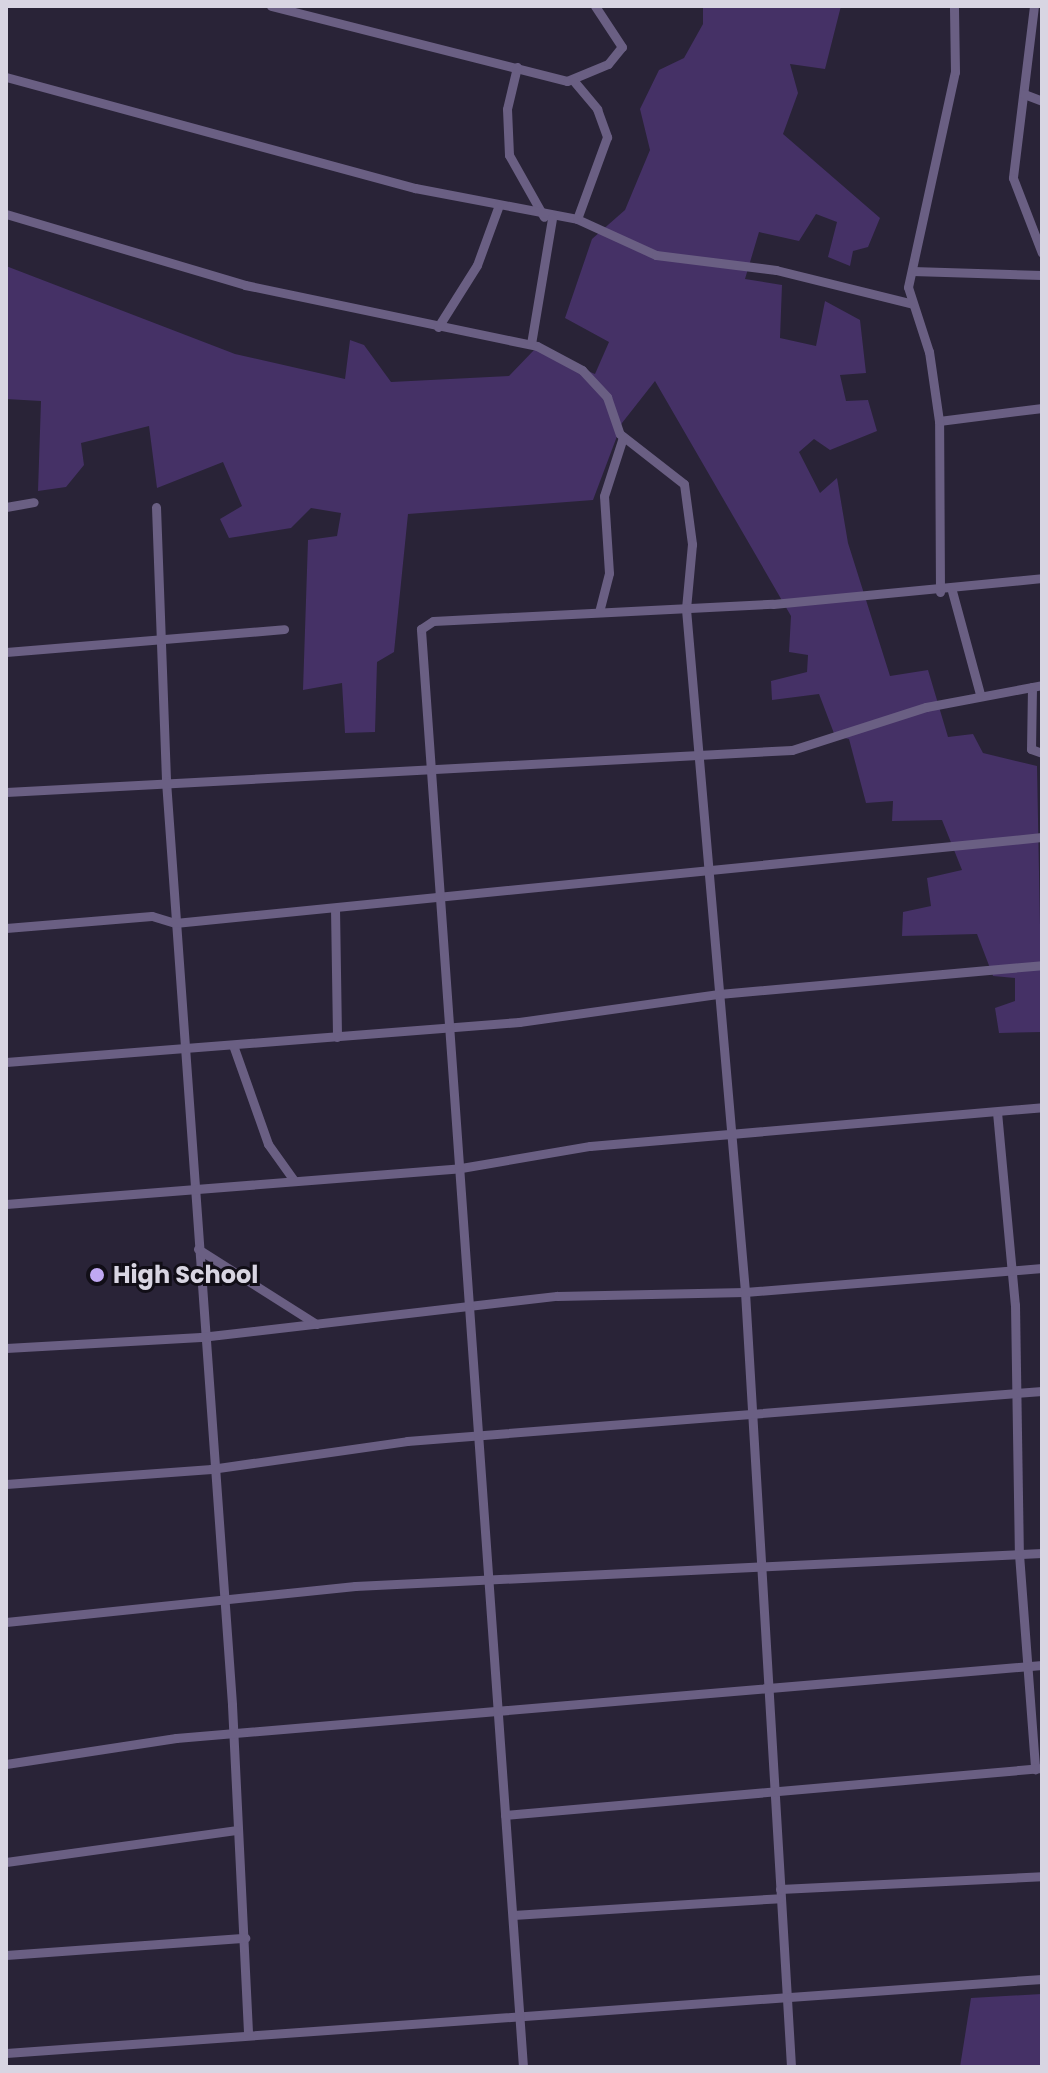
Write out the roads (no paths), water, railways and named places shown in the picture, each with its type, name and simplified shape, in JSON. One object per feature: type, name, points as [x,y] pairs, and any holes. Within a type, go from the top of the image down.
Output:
[{"type":"street","points":[[271,6],[573,80],[597,109],[607,137],[577,219]]},
{"type":"street","points":[[573,80],[608,64],[622,47],[622,37],[595,6]]},
{"type":"street","points":[[940,592],[939,421],[913,304],[912,271],[953,80],[954,6]]},
{"type":"street","points":[[1034,6],[1013,178],[1042,253]]},
{"type":"street","points":[[517,67],[507,109],[509,155],[548,218],[531,344]]},
{"type":"street","points":[[6,77],[548,218],[577,219],[656,255],[776,270],[913,304]]},
{"type":"street","points":[[1024,94],[1042,101]]},
{"type":"street","points":[[438,327],[477,265],[499,205]]},
{"type":"street","points":[[6,214],[222,279],[438,327],[531,344],[582,370],[607,397],[623,437],[684,484],[692,544],[686,609],[705,875],[719,994],[726,1137],[745,1292],[791,2067]]},
{"type":"street","points":[[912,271],[1042,275]]},
{"type":"street","points":[[939,421],[1042,408]]},
{"type":"street","points":[[599,612],[609,573],[605,488],[623,437]]},
{"type":"street","points":[[6,507],[34,502]]},
{"type":"street","points":[[156,507],[158,642],[166,781],[198,1249],[201,1337],[232,1734],[248,2035]]},
{"type":"street","points":[[523,2067],[433,771],[419,638],[425,624],[940,592],[1042,578]]},
{"type":"street","points":[[952,591],[980,694]]},
{"type":"street","points":[[6,652],[158,642],[284,629]]},
{"type":"street","points":[[6,792],[166,781],[433,771],[792,750],[980,694],[1037,686],[1031,749],[1042,753]]},
{"type":"street","points":[[6,928],[152,916],[175,923],[705,875],[849,853],[1042,837]]},
{"type":"street","points":[[335,908],[337,1037]]},
{"type":"street","points":[[6,1062],[337,1037],[617,1011],[719,994],[1042,965]]},
{"type":"street","points":[[233,1045],[268,1144],[293,1179]]},
{"type":"street","points":[[6,1204],[461,1168],[590,1146],[726,1137],[1042,1107]]},
{"type":"street","points":[[505,1815],[1039,1769],[1019,1554],[1013,1392],[1013,1273],[997,1112]]},
{"type":"street","points":[[198,1249],[316,1324]]},
{"type":"street","points":[[6,1348],[201,1337],[557,1296],[745,1292],[1013,1273],[1042,1268]]},
{"type":"street","points":[[6,1484],[211,1469],[479,1436],[1042,1391]]},
{"type":"street","points":[[6,1622],[222,1600],[491,1580],[763,1564],[1042,1553]]},
{"type":"street","points":[[6,1764],[232,1734],[498,1710],[769,1691],[1042,1665]]},
{"type":"street","points":[[6,1862],[236,1830]]},
{"type":"street","points":[[513,1915],[1042,1876]]},
{"type":"street","points":[[6,1955],[245,1938]]},
{"type":"street","points":[[6,2053],[789,2000],[1042,1979]]},
{"type":"place","name":"High School","points":[[97,1275]]}]
